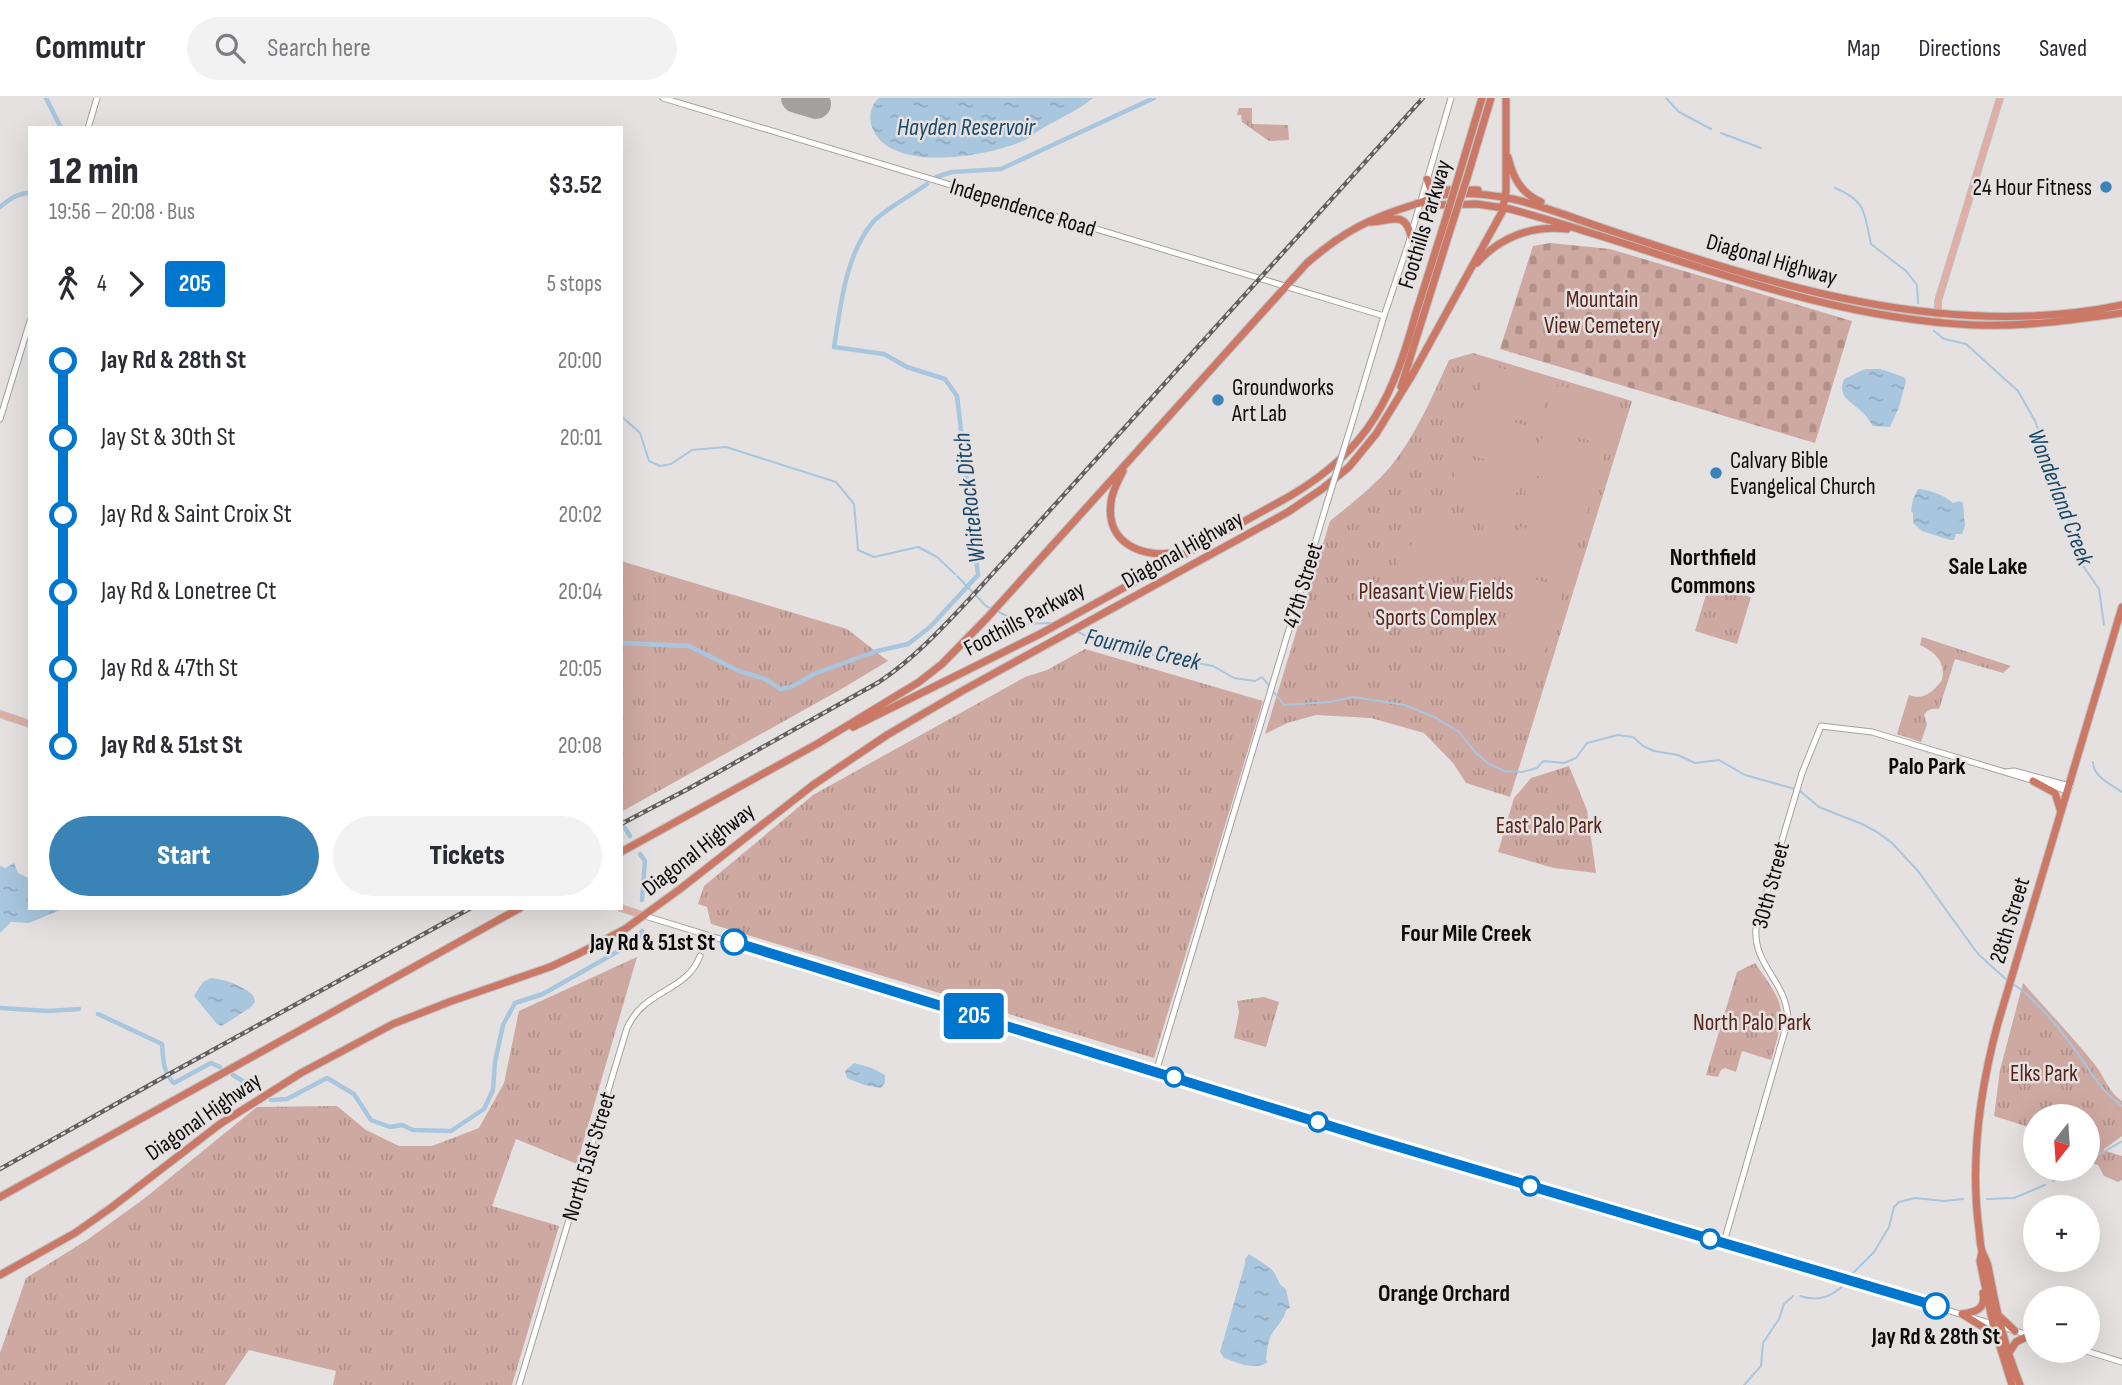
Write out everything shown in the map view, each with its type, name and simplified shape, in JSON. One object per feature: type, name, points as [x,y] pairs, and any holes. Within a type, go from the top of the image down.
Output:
[{"type":"highway","name":"Foothills Parkway","points":[[1392,410],[1405,377],[1482,98]]},
{"type":"highway","name":"Foothills Parkway","points":[[817,744],[1040,634],[1315,480],[1343,457],[1367,429],[1381,407],[1399,365],[1449,221],[1467,178],[1491,98]]},
{"type":"highway","points":[[1392,410],[1503,207],[1506,98]]},
{"type":"highway","points":[[1506,146],[1513,174],[1526,193],[1539,202],[1600,227]]},
{"type":"highway","points":[[1427,179],[1433,190],[1479,190],[1495,196]]},
{"type":"highway","name":"Diagonal Highway","points":[[623,851],[817,744],[931,673],[988,618],[1285,286],[1320,251],[1344,233],[1389,212],[1447,196],[1469,194],[1505,197],[1862,311],[1938,318],[1975,325],[2028,325],[2122,313]]},
{"type":"highway","name":"Diagonal Highway","points":[[1420,203],[1503,207],[1815,296]]},
{"type":"highway","points":[[1366,221],[1403,220],[1408,225],[1411,236]]},
{"type":"highway","points":[[1472,268],[1493,248],[1519,233],[1551,228],[1585,231]]},
{"type":"highway","name":"Diagonal Highway","points":[[1938,318],[2039,316],[2122,306]]},
{"type":"highway","name":"Diagonal Highway","points":[[0,1275],[75,1233],[220,1124],[301,1073],[393,1024],[550,967],[625,929],[680,890],[830,772],[887,735],[1288,512],[1322,489],[1358,457],[1392,410]]},
{"type":"highway","points":[[1128,462],[1110,504],[1111,519],[1118,534],[1131,547],[1147,553],[1165,554],[1190,549]]},
{"type":"highway","name":"28th Street","points":[[1996,1325],[1980,1261],[1982,1251],[1977,1191],[1980,1119],[1989,1062],[2122,607]]},
{"type":"highway","points":[[2034,781],[2055,793],[2060,803],[2061,815]]},
{"type":"highway","name":"Diagonal Highway","points":[[0,1197],[516,910]]},
{"type":"highway","name":"28th Street","points":[[1982,1251],[1987,1261],[1997,1314],[1996,1325]]},
{"type":"highway","points":[[1962,1314],[1975,1312],[1983,1304],[1980,1261]]},
{"type":"highway","points":[[1962,1314],[1988,1330],[2005,1354],[2020,1385]]},
{"type":"highway","points":[[1997,1314],[2015,1331]]},
{"type":"highway","points":[[1996,1325],[2012,1385]]},
{"type":"highway","points":[[2005,1354],[2015,1342],[2023,1339]]},
{"type":"main road","points":[[1938,318],[1941,293],[2000,98]]},
{"type":"main road","points":[[0,714],[28,722]]},
{"type":"main road","points":[[623,909],[645,916]]},
{"type":"street","points":[[89,126],[97,98]]},
{"type":"street","name":"Independence Road","points":[[663,98],[1384,316]]},
{"type":"street","name":"47th Street","points":[[1156,1072],[1451,98]]},
{"type":"street","points":[[0,419],[28,328]]},
{"type":"street","name":"30th Street","points":[[1724,1242],[1788,1020],[1786,1000],[1759,955],[1755,936],[1805,765],[1821,726],[1872,732],[2006,772]]},
{"type":"street","points":[[2006,772],[2014,771],[2069,788]]},
{"type":"street","points":[[2006,772],[2069,788]]},
{"type":"street","points":[[645,916],[1473,1170],[1724,1242],[2023,1333]]},
{"type":"street","name":"North 51st Street","points":[[519,1385],[627,1028],[642,1005],[688,975],[700,956]]},
{"type":"street","points":[[2100,1355],[2122,1362]]},
{"type":"green space","points":[[1239,108],[1252,108],[1252,124],[1288,125],[1289,140],[1269,141],[1242,122],[1241,115],[1237,115]]},
{"type":"green space","name":"Mountain View Cemetery","points":[[1550,243],[1610,249],[1852,321],[1815,443],[1500,349],[1533,246]]},
{"type":"green space","name":"Pleasant View Fields Sports Complex","points":[[1473,353],[1632,401],[1510,797],[1466,783],[1453,763],[1424,733],[1371,718],[1316,715],[1287,723],[1265,734],[1330,521],[1377,481],[1400,454],[1423,415],[1449,360]]},
{"type":"green space","points":[[1488,364],[1550,383],[1537,425],[1475,406]]},
{"type":"green space","points":[[1558,385],[1620,404],[1607,446],[1545,427]]},
{"type":"green space","points":[[1474,410],[1536,429],[1523,471],[1461,452]]},
{"type":"green space","points":[[1544,431],[1606,450],[1593,493],[1531,474]]},
{"type":"green space","points":[[1460,456],[1522,475],[1509,518],[1447,499]]},
{"type":"green space","points":[[1530,477],[1592,497],[1579,539],[1517,520]]},
{"type":"green space","points":[[1431,517],[1467,543],[1418,611],[1382,585]]},
{"type":"green space","points":[[1484,524],[1512,533],[1499,578],[1470,570]]},
{"type":"green space","points":[[1520,527],[1577,544],[1565,584],[1508,567]]},
{"type":"green space","points":[[623,562],[847,629],[888,661],[623,811]]},
{"type":"green space","points":[[1507,571],[1564,588],[1552,627],[1495,610]]},
{"type":"green space","points":[[1469,573],[1497,582],[1483,628],[1455,619]]},
{"type":"green space","points":[[1709,585],[1751,597],[1737,644],[1695,631]]},
{"type":"green space","points":[[1505,617],[1551,631],[1542,660],[1496,646]]},
{"type":"green space","points":[[1922,637],[2011,666],[2003,673],[1955,659],[1939,709],[1930,709],[1924,715],[1927,724],[1921,742],[1897,734],[1909,695],[1919,697],[1928,694],[1942,680],[1941,663],[1935,654],[1920,645]]},
{"type":"green space","points":[[1085,649],[1263,701],[1154,1058],[711,924],[707,907],[698,904],[704,886],[813,795],[1025,677],[1047,670]]},
{"type":"green space","name":"East Palo Park","points":[[1569,766],[1587,810],[1596,873],[1554,868],[1498,852],[1514,798],[1531,778]]},
{"type":"green space","points":[[637,957],[577,1164],[516,1139],[492,1206],[559,1226],[512,1385],[333,1385],[336,1371],[249,1350],[225,1385],[0,1385],[0,1353],[26,1278],[87,1240],[145,1198],[257,1107],[337,1106],[366,1130],[399,1146],[432,1146],[479,1128],[504,1083],[519,1011]]},
{"type":"green space","name":"North Palo Park","points":[[1755,963],[1773,989],[1781,1008],[1780,1029],[1771,1060],[1742,1051],[1736,1072],[1725,1068],[1718,1077],[1706,1075],[1737,972]]},
{"type":"green space","name":"Elks Park","points":[[2023,983],[2087,1055],[2110,1090],[2122,1101],[2122,1136],[2103,1150],[2122,1156],[2122,1180],[2118,1182],[2104,1176],[2100,1169],[2100,1104],[2023,1104],[2023,1125],[1994,1116],[2000,1070]]},
{"type":"green space","points":[[1264,997],[1279,1002],[1266,1047],[1234,1038],[1239,1012],[1237,1001]]},
{"type":"water","name":"Hayden Reservoir","points":[[879,98],[1093,98],[1025,140],[966,156],[942,158],[898,152],[882,142],[870,119],[872,107]]},
{"type":"water","points":[[1865,369],[1880,369],[1904,377],[1906,381],[1890,427],[1873,426],[1842,390],[1844,379]]},
{"type":"water","name":"Sale Lake","points":[[1918,489],[1937,493],[1953,503],[1963,503],[1965,526],[1962,534],[1956,534],[1954,540],[1950,540],[1922,531],[1913,523],[1911,511]]},
{"type":"water","points":[[14,863],[18,873],[28,878],[28,910],[60,910],[29,923],[11,922],[0,933],[0,866],[5,868]]},
{"type":"water","points":[[211,978],[244,988],[253,995],[255,1002],[222,1026],[217,1024],[194,996],[203,982]]},
{"type":"water","points":[[854,1063],[885,1075],[885,1083],[881,1088],[847,1078],[845,1071]]},
{"type":"water","points":[[1249,1254],[1273,1271],[1286,1289],[1290,1308],[1286,1310],[1271,1337],[1266,1360],[1268,1362],[1257,1366],[1224,1358],[1220,1352],[1245,1259]]},
{"type":"waterway","points":[[46,98],[60,126]]},
{"type":"waterway","points":[[936,177],[952,172],[1001,169],[1154,98]]},
{"type":"waterway","name":"Wonderland Creek","points":[[1666,98],[1679,112],[1711,129]]},
{"type":"waterway","name":"Wonderland Creek","points":[[1721,133],[1761,148]]},
{"type":"waterway","name":"WhiteRock Ditch","points":[[623,643],[689,646],[739,671],[765,679],[780,689],[791,687],[816,673],[877,651],[908,644],[930,627],[978,575],[957,396],[945,379],[907,367],[884,354],[834,347],[850,265],[864,235],[878,217],[927,184]]},
{"type":"waterway","name":"Wonderland Creek","points":[[1835,188],[1859,203],[1865,216],[1871,244],[1906,271],[1917,285],[1918,303]]},
{"type":"waterway","points":[[0,207],[10,199],[28,193]]},
{"type":"waterway","name":"Wonderland Creek","points":[[1934,331],[1944,339],[1966,344],[2018,391],[2035,421],[2052,461],[2073,542],[2081,563],[2099,589],[2104,625]]},
{"type":"waterway","name":"Fourmile Creek","points":[[623,418],[640,433],[649,461],[660,466],[671,464],[692,450],[726,447],[836,482],[854,504],[858,550],[874,557],[918,547],[937,557],[955,574]]},
{"type":"waterway","name":"Fourmile Creek","points":[[957,576],[992,609]]},
{"type":"waterway","name":"Fourmile Creek","points":[[997,611],[1022,624],[1051,623]]},
{"type":"waterway","name":"Fourmile Creek","points":[[1076,631],[1107,646],[1213,666],[1234,678],[1255,681],[1262,677],[1270,687]]},
{"type":"waterway","points":[[1273,691],[1284,705],[1330,702],[1353,697],[1405,705],[1436,718],[1459,732],[1489,764],[1505,771],[1522,772],[1537,768],[1543,761],[1564,763],[1576,758],[1587,743],[1618,735],[1633,737],[1654,751],[1678,755],[1695,763],[1719,760],[1745,775],[1795,789]]},
{"type":"waterway","name":"Wonderland Creek","points":[[2093,762],[2099,776],[2122,792]]},
{"type":"waterway","points":[[1800,791],[1819,807],[1862,824],[1892,843],[1918,871],[1978,954],[2008,981]]},
{"type":"waterway","name":"WhiteRock Ditch","points":[[623,825],[630,836]]},
{"type":"waterway","name":"WhiteRock Ditch","points":[[640,854],[645,861],[642,900]]},
{"type":"waterway","name":"WhiteRock Ditch","points":[[271,1100],[287,1099],[327,1078],[354,1094],[371,1120],[390,1127],[402,1125],[413,1130],[451,1131],[484,1109],[493,1090],[495,1062],[503,1025],[515,1003],[543,994],[636,941],[642,931]]},
{"type":"waterway","points":[[2013,984],[2045,1013],[2101,1086],[2122,1106]]},
{"type":"waterway","name":"WhiteRock Ditch","points":[[0,1008],[48,1011],[79,1009]]},
{"type":"waterway","name":"WhiteRock Ditch","points":[[98,1014],[162,1044],[166,1070],[174,1083],[211,1063],[220,1067]]},
{"type":"waterway","name":"WhiteRock Ditch","points":[[233,1075],[252,1087]]},
{"type":"waterway","points":[[2100,1154],[2122,1141]]},
{"type":"waterway","points":[[1987,1199],[2014,1198],[2045,1185]]},
{"type":"waterway","points":[[1851,1275],[1874,1252],[1889,1227],[1894,1207],[1899,1202],[1915,1198],[1944,1201],[1963,1199]]},
{"type":"waterway","points":[[1800,1296],[1824,1297],[1845,1284]]},
{"type":"waterway","points":[[1744,1385],[1761,1366],[1763,1343],[1779,1319],[1784,1304],[1793,1296]]},
{"type":"taxiway","points":[[816,104],[821,98]]},
{"type":"runway","points":[[796,98],[816,104]]},
{"type":"railway","points":[[623,823],[879,682],[918,651],[975,593],[1423,98]]},
{"type":"railway","points":[[0,1169],[467,910]]},
{"type":"bus line","name":"205","points":[[734,942],[1372,1139],[1936,1306]]},
{"type":"place","name":"24 Hour Fitness","points":[[2106,187]]},
{"type":"place","name":"Groundworks Art Lab","points":[[1218,400]]},
{"type":"place","name":"Calvary Bible Evangelical Church","points":[[1716,473]]},
{"type":"place","name":"Jay Rd & 51st St","points":[[734,942]]},
{"type":"place","name":"Jay Rd & 28th St","points":[[1936,1306]]},
{"type":"district","name":"Sale Lake","points":[[1988,566]]},
{"type":"district","name":"Northfield Commons","points":[[1713,571]]},
{"type":"district","name":"Palo Park","points":[[1927,766]]},
{"type":"district","name":"Four Mile Creek","points":[[1466,933]]},
{"type":"district","name":"Orange Orchard","points":[[1444,1293]]}]
